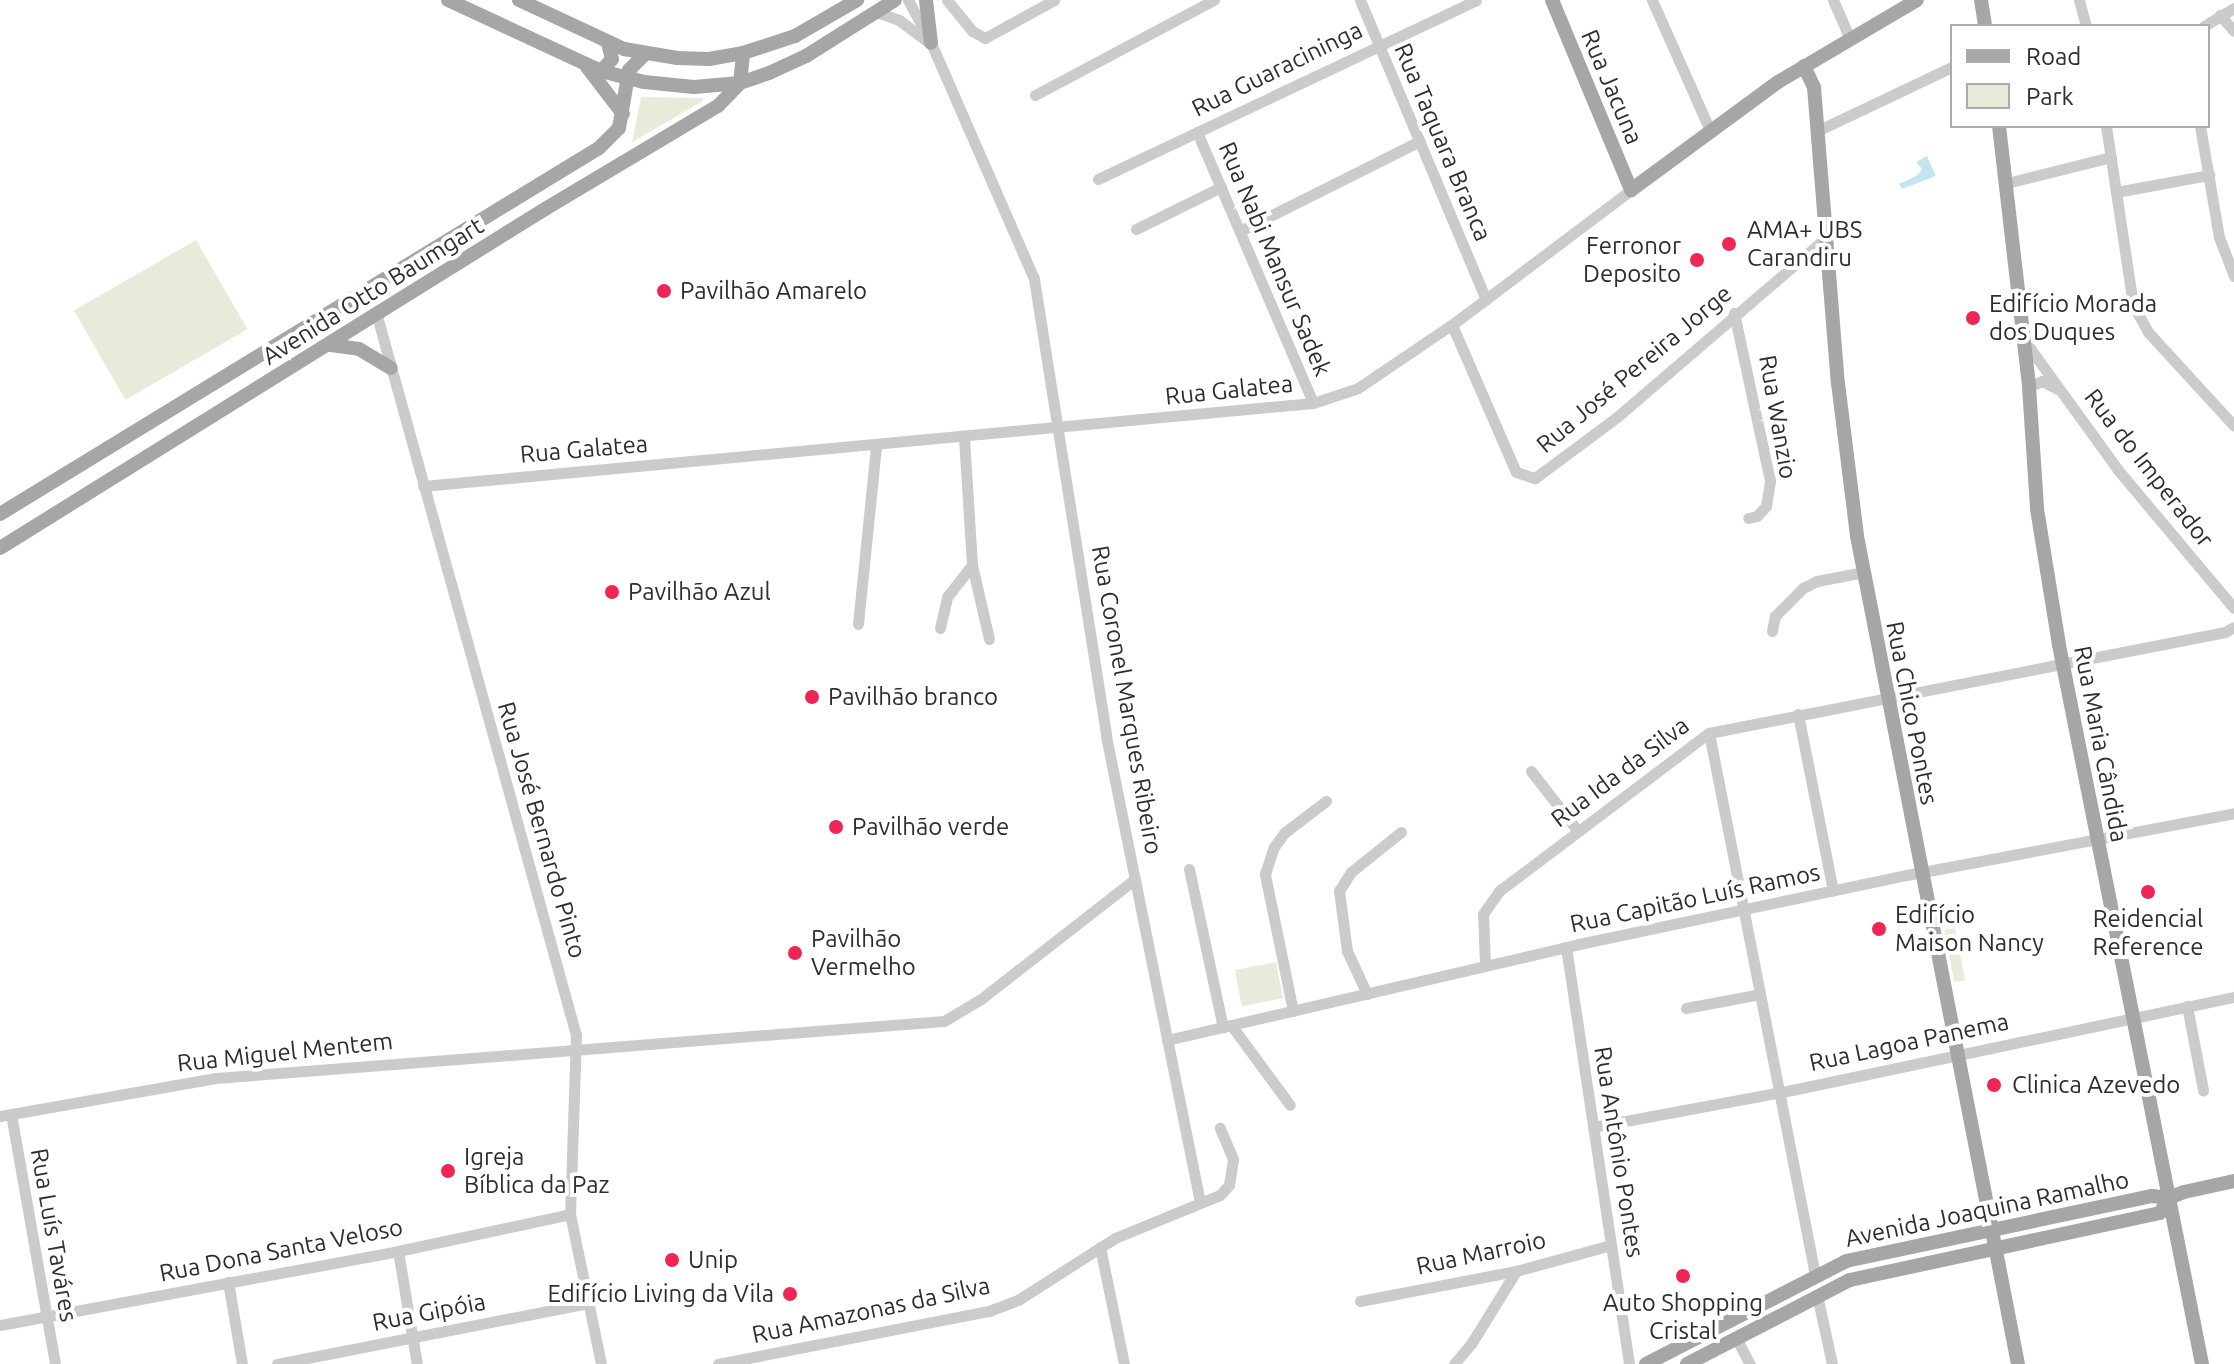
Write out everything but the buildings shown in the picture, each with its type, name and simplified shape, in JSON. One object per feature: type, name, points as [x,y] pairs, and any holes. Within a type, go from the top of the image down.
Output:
[{"type":"main road","points":[[448,0],[601,71],[626,78],[694,87],[740,83],[806,56],[895,0]]},
{"type":"main road","points":[[519,0],[608,43],[645,54],[709,59],[743,53],[795,36],[854,0]]},
{"type":"main road","points":[[926,0],[931,43]]},
{"type":"main road","name":"Rua Jacuna","points":[[1552,0],[1631,190]]},
{"type":"main road","name":"Rua Galatea","points":[[1631,190],[1710,130],[1804,66],[1917,0]]},
{"type":"main road","points":[[1981,0],[1985,24]]},
{"type":"main road","points":[[601,71],[612,59],[608,43]]},
{"type":"main road","points":[[740,83],[743,53]]},
{"type":"main road","points":[[623,116],[626,78],[634,62],[645,54]]},
{"type":"main road","points":[[584,64],[623,116]]},
{"type":"main road","name":"Rua Chico Pontes","points":[[1804,66],[1814,87],[1838,383],[1864,572],[1920,873],[2018,1364]]},
{"type":"main road","name":"Avenida Otto Baumgart","points":[[0,548],[331,345],[545,209],[718,106],[740,83]]},
{"type":"main road","name":"Avenida Otto Baumgart","points":[[0,514],[599,148],[619,128],[623,116]]},
{"type":"main road","name":"Rua Maria Cândida","points":[[1999,128],[2029,387],[2037,509],[2062,663],[2202,1364]]},
{"type":"main road","points":[[377,316],[378,294],[398,272]]},
{"type":"main road","points":[[331,345],[359,349],[391,368]]},
{"type":"main road","points":[[247,364],[258,371],[261,387]]},
{"type":"main road","name":"Avenida Joaquina Ramalho","points":[[1646,1364],[1846,1261],[2152,1196],[2169,1198],[2234,1181]]},
{"type":"main road","name":"Avenida Joaquina Ramalho","points":[[1687,1364],[1850,1280],[2160,1213],[2169,1198]]},
{"type":"street","name":"Rua Coronel Marques Ribeiro","points":[[576,1048],[944,1021],[981,999],[1135,879],[1106,736],[1060,428],[1034,279],[931,43],[908,0]]},
{"type":"street","points":[[947,0],[972,31],[985,38],[1054,0]]},
{"type":"street","points":[[1035,95],[1214,0]]},
{"type":"street","name":"Rua Taquara Branca","points":[[1360,0],[1486,300]]},
{"type":"street","name":"Rua Guaracininga","points":[[1098,179],[1476,0]]},
{"type":"street","points":[[1652,0],[1710,130]]},
{"type":"street","points":[[1833,0],[1850,39]]},
{"type":"street","points":[[2079,0],[2085,24]]},
{"type":"street","points":[[2207,24],[2234,8]]},
{"type":"street","points":[[877,12],[899,20],[931,43]]},
{"type":"street","points":[[2220,15],[2234,31]]},
{"type":"street","points":[[1817,131],[1950,68]]},
{"type":"street","points":[[2106,128],[2137,312],[2148,332],[2234,426]]},
{"type":"street","points":[[2200,128],[2219,237],[2234,276]]},
{"type":"street","name":"Rua Nabi Mansur Sadek","points":[[1197,132],[1313,403]]},
{"type":"street","points":[[1240,231],[1420,141]]},
{"type":"street","points":[[2007,183],[2111,157]]},
{"type":"street","points":[[2116,192],[2209,175]]},
{"type":"street","points":[[1136,229],[1221,187]]},
{"type":"street","name":"Rua Galatea","points":[[423,486],[1313,403],[1358,388],[1452,325],[1631,190]]},
{"type":"street","name":"Rua José Pereira Jorge","points":[[1452,325],[1516,472],[1535,478],[1617,417],[1734,313],[1826,238]]},
{"type":"street","name":"Rua Wanzio","points":[[1734,313],[1770,481],[1766,506],[1757,516],[1748,518]]},
{"type":"street","name":"Rua José Bernardo Pinto","points":[[377,316],[575,1030],[570,1214],[601,1364]]},
{"type":"street","name":"Rua do Imperador","points":[[2024,339],[2167,532],[2234,608]]},
{"type":"street","name":"Rua do Imperador","points":[[2029,387],[2042,381],[2061,392]]},
{"type":"street","points":[[964,437],[972,565],[989,639]]},
{"type":"street","points":[[858,624],[876,446]]},
{"type":"street","points":[[940,628],[947,597],[972,565]]},
{"type":"street","points":[[1772,631],[1775,616],[1803,588],[1817,581],[1864,572]]},
{"type":"street","name":"Rua Ida da Silva","points":[[1485,965],[1482,926],[1489,903],[1577,830],[1709,733],[2225,632],[2234,627]]},
{"type":"street","points":[[1798,714],[1833,891]]},
{"type":"street","points":[[1709,733],[1815,1275]]},
{"type":"street","points":[[1531,771],[1577,830]]},
{"type":"street","points":[[1293,1011],[1265,874],[1274,847],[1284,833],[1326,801]]},
{"type":"street","name":"Rua Capitão Luís Ramos","points":[[1167,1040],[1566,947],[1920,873],[2234,813]]},
{"type":"street","points":[[1367,994],[1347,951],[1339,891],[1351,872],[1401,832]]},
{"type":"street","points":[[1189,869],[1227,1026],[1290,1105]]},
{"type":"street","points":[[1135,879],[1200,1202]]},
{"type":"street","name":"Rua Antônio Pontes","points":[[1566,947],[1629,1364]]},
{"type":"street","points":[[1686,1008],[1760,994]]},
{"type":"street","name":"Rua Lagoa Panema","points":[[1593,1127],[1779,1093],[2234,997]]},
{"type":"street","points":[[2187,1006],[2203,1090]]},
{"type":"street","name":"Rua Miguel Mentem","points":[[6,1115],[216,1078],[576,1048]]},
{"type":"street","name":"Rua Luís Taváres","points":[[6,1115],[55,1364]]},
{"type":"street","name":"Rua Amazonas da Silva","points":[[718,1364],[989,1311],[1048,1284],[1100,1247],[1131,1230],[1220,1195],[1233,1174],[1233,1159],[1220,1128]]},
{"type":"street","name":"Rua Dona Santa Veloso","points":[[0,1325],[398,1251],[570,1214]]},
{"type":"street","name":"Rua Marroio","points":[[1360,1301],[1516,1271],[1611,1245]]},
{"type":"street","points":[[1100,1247],[1124,1364]]},
{"type":"street","points":[[398,1251],[417,1364]]},
{"type":"street","points":[[1454,1364],[1471,1344],[1516,1271]]},
{"type":"street","points":[[228,1282],[242,1364]]},
{"type":"street","points":[[1817,1295],[1832,1364]]},
{"type":"street","name":"Rua Gipóia","points":[[277,1364],[589,1303]]},
{"type":"street","points":[[1736,1338],[1750,1364]]},
{"type":"street","points":[[776,1351],[779,1364]]},
{"type":"green space","points":[[641,97],[703,98],[703,101],[632,142]]},
{"type":"green space","points":[[196,240],[248,329],[125,400],[74,310]]},
{"type":"green space","points":[[1955,928],[1965,980],[1954,982],[1944,930]]},
{"type":"green space","points":[[1276,962],[1283,998],[1242,1006],[1235,970]]},
{"type":"water","points":[[1927,156],[1936,176],[1902,189],[1899,184],[1918,175],[1922,169],[1916,162]]},
{"type":"place","name":"AMA+ UBS Carandiru","points":[[1729,244]]},
{"type":"place","name":"Ferronor Deposito","points":[[1697,260]]},
{"type":"place","name":"Pavilhão Amarelo","points":[[664,291]]},
{"type":"place","name":"Edifício Morada dos Duques","points":[[1973,318]]},
{"type":"place","name":"Pavilhão Azul","points":[[612,592]]},
{"type":"place","name":"Pavilhão branco","points":[[812,697]]},
{"type":"place","name":"Pavilhão verde","points":[[836,827]]},
{"type":"place","name":"Reidencial Reference","points":[[2148,892]]},
{"type":"place","name":"Edifício Maison Nancy","points":[[1879,929]]},
{"type":"place","name":"Pavilhão Vermelho","points":[[795,953]]},
{"type":"place","name":"Clinica Azevedo","points":[[1994,1085]]},
{"type":"place","name":"Igreja Bíblica da Paz","points":[[448,1171]]},
{"type":"place","name":"Unip","points":[[672,1260]]},
{"type":"place","name":"Auto Shopping Cristal","points":[[1683,1276]]},
{"type":"place","name":"Edifício Living da Vila","points":[[790,1294]]}]
